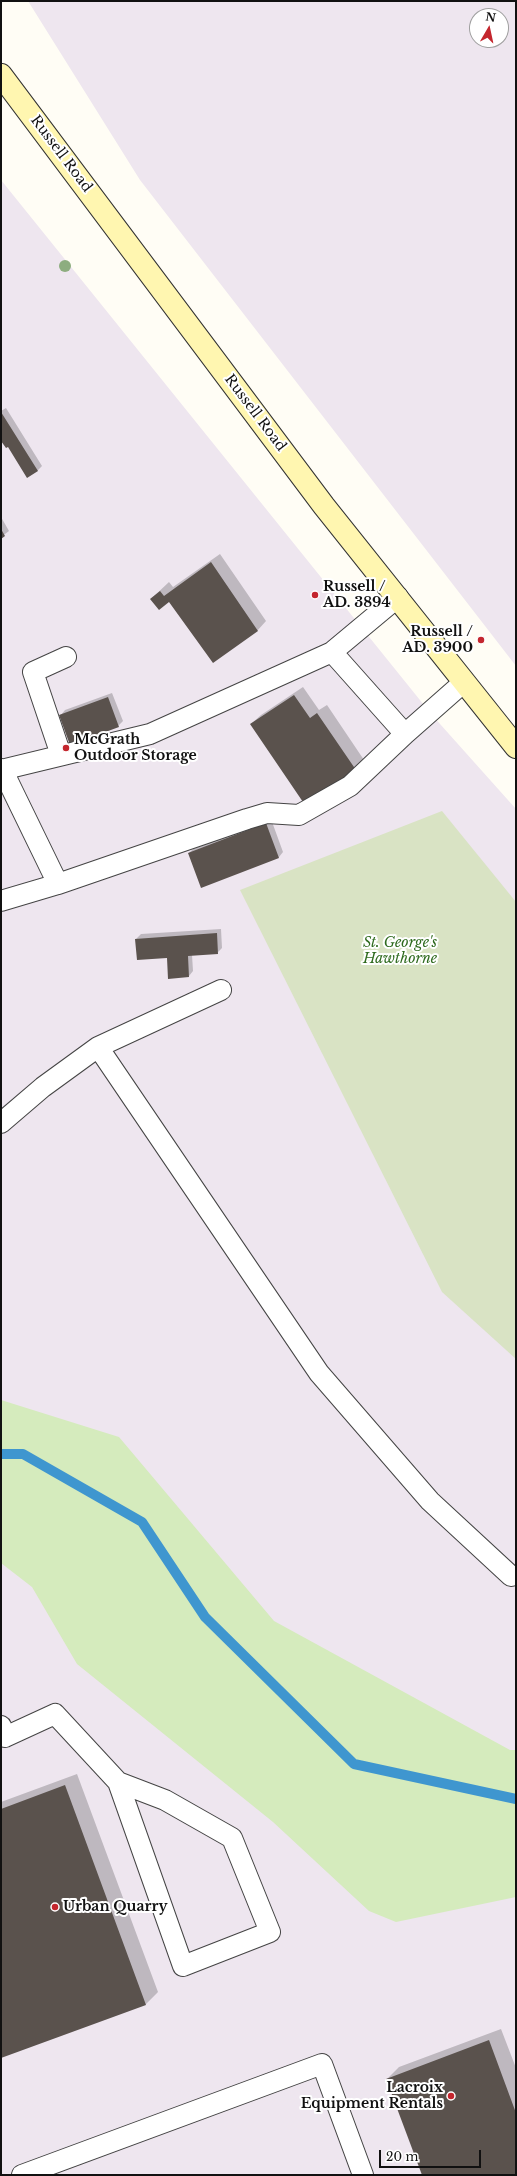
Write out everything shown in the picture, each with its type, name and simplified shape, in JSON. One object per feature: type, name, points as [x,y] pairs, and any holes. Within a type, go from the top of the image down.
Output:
[{"type":"main road","name":"Russell Road","points":[[1,75],[324,506],[516,747]]},
{"type":"lane","points":[[58,884],[1,770],[150,734],[332,652],[398,597]]},
{"type":"lane","points":[[332,652],[404,734]]},
{"type":"lane","points":[[61,755],[33,672],[66,657]]},
{"type":"lane","points":[[1,901],[58,884],[260,815],[267,813],[299,815],[350,786],[404,734],[464,682]]},
{"type":"lane","points":[[1,1124],[43,1087],[98,1047],[221,990]]},
{"type":"lane","points":[[98,1047],[319,1373],[430,1501],[511,1576]]},
{"type":"lane","points":[[1,1726],[5,1737],[55,1714],[118,1782],[183,1966],[270,1932],[232,1838],[165,1800],[118,1782]]},
{"type":"lane","points":[[22,2175],[322,2064],[363,2175]]},
{"type":"shaded area","points":[[28,1],[516,1],[516,666],[140,180]]},
{"type":"shaded area","points":[[1,180],[432,715],[516,809],[516,2175],[1,2175]]},
{"type":"green space","name":"St. George's Hawthorne","points":[[442,811],[516,902],[516,1359],[442,1292],[240,890]]},
{"type":"green space","points":[[1,1400],[119,1437],[274,1621],[510,1750],[516,1750],[516,1897],[396,1922],[369,1911],[273,1822],[77,1664],[32,1587],[1,1563]]},
{"type":"building","points":[[1,412],[38,471],[27,478],[8,447],[6,448],[1,441]]},
{"type":"building","points":[[1,529],[5,536],[1,539]]},
{"type":"building","points":[[211,562],[258,631],[213,663],[169,602],[159,610],[150,599],[160,591],[164,596]]},
{"type":"building","points":[[294,695],[310,718],[317,713],[356,770],[305,805],[250,724]]},
{"type":"building","points":[[108,697],[119,727],[70,745],[59,715]]},
{"type":"building","points":[[266,823],[279,858],[201,888],[188,853]]},
{"type":"building","points":[[217,933],[218,954],[188,956],[189,977],[168,979],[167,958],[137,960],[135,939]]},
{"type":"building","name":"Urban Quarry","points":[[65,1785],[146,2005],[1,2058],[1,1809]]},
{"type":"building","name":"Lacroix Equipment Rentals","points":[[489,2040],[516,2113],[516,2175],[422,2175],[386,2079]]},
{"type":"waterway","points":[[1,1454],[23,1454],[142,1522],[205,1617],[354,1764],[516,1799]]},
{"type":"place","name":"Russell / AD. 3894","points":[[315,595]]},
{"type":"place","name":"Russell / AD. 3900","points":[[481,640]]},
{"type":"place","name":"McGrath Outdoor Storage","points":[[66,748]]},
{"type":"place","name":"Urban Quarry","points":[[55,1907]]},
{"type":"place","name":"Lacroix Equipment Rentals","points":[[451,2096]]}]
